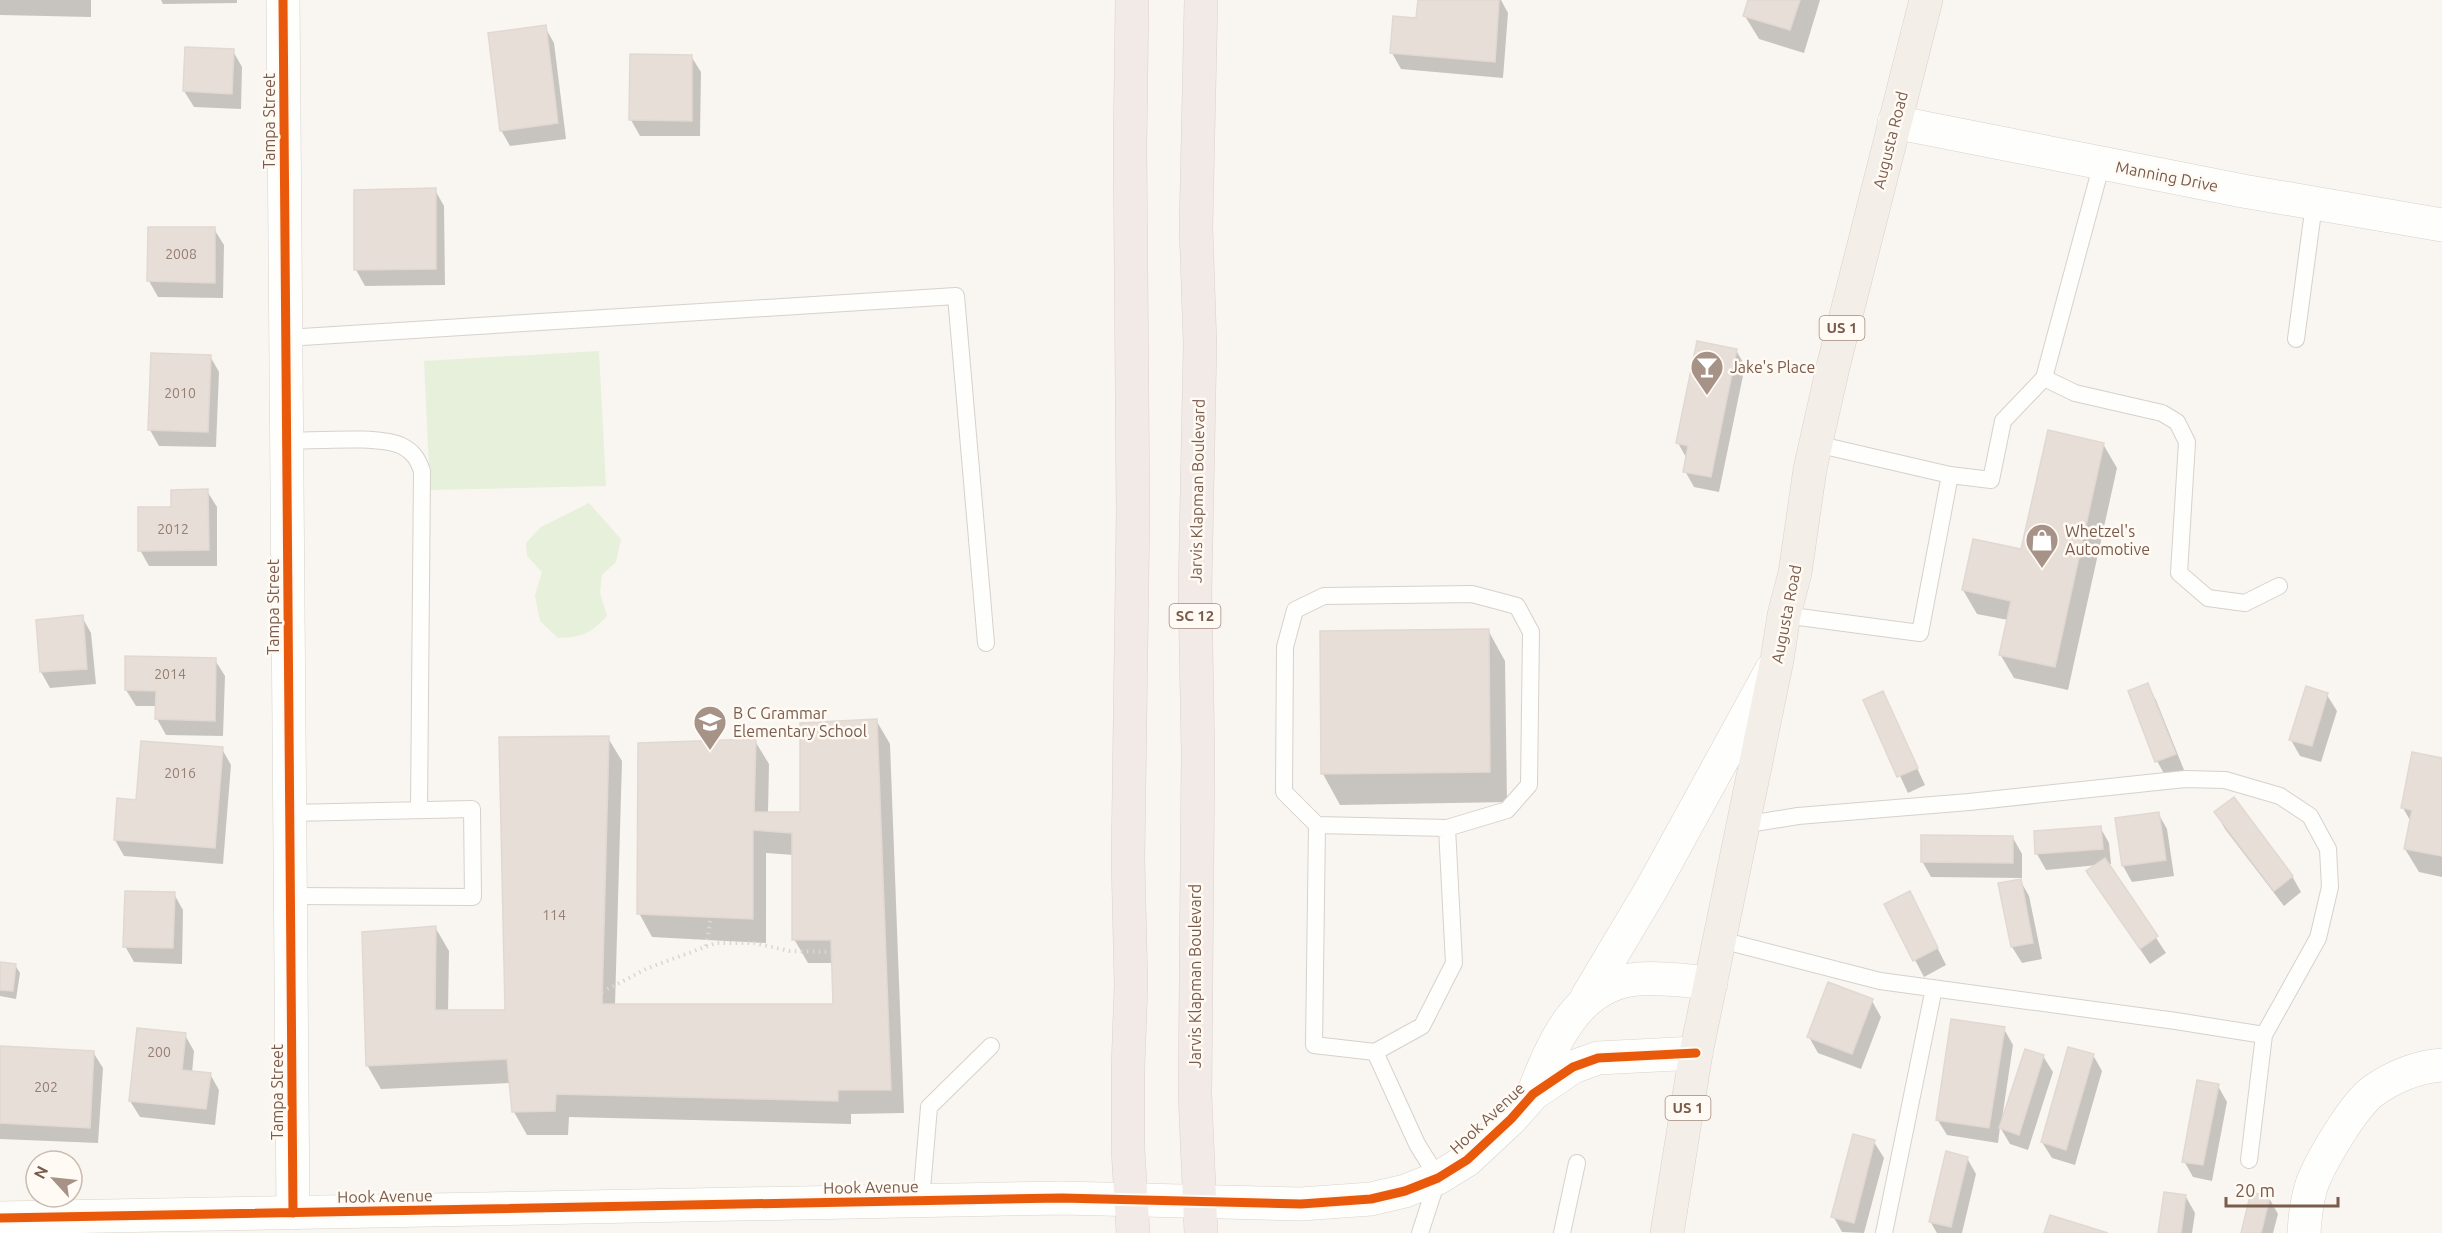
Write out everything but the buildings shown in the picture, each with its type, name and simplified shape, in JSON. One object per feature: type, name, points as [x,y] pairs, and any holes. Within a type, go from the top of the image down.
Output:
[{"type":"highway","points":[[1132,0],[1130,147],[1133,512],[1128,859],[1131,985],[1128,1149],[1133,1233]]},
{"type":"highway","name":"Jarvis Klapman Boulevard","points":[[1201,0],[1196,227],[1200,344],[1195,591],[1198,754],[1195,1095],[1201,1233]]},
{"type":"main road","name":"Augusta Road","points":[[1669,1232],[1696,1053],[1777,660],[1784,615],[1795,573],[1816,444],[1833,367],[1926,0]]},
{"type":"street","name":"Tampa Street","points":[[283,0],[293,1213]]},
{"type":"street","name":"Manning Drive","points":[[1894,122],[2314,204],[2442,225]]},
{"type":"street","points":[[1587,997],[1657,879],[1777,660]]},
{"type":"street","name":"Hook Avenue","points":[[1533,1094],[1549,1052],[1587,997],[1610,986],[1635,979],[1658,978],[1711,983]]},
{"type":"street","name":"Hook Avenue","points":[[0,1218],[1062,1198],[1301,1204],[1371,1199],[1405,1191],[1438,1178],[1467,1160],[1505,1125],[1533,1094],[1573,1067],[1598,1058],[1696,1053]]},
{"type":"street","points":[[2304,1233],[2305,1213],[2314,1179],[2349,1118],[2372,1092],[2403,1074],[2442,1065]]},
{"type":"lane","points":[[1816,444],[1950,475],[1990,480],[2002,421],[2044,378],[2102,163]]},
{"type":"lane","points":[[2296,339],[2314,204]]},
{"type":"lane","points":[[286,338],[956,297],[986,643]]},
{"type":"lane","points":[[2044,378],[2075,393],[2162,413],[2177,422],[2187,442],[2179,573],[2208,598],[2245,603],[2279,586]]},
{"type":"lane","points":[[287,441],[373,440],[401,446],[416,456],[422,471],[419,810]]},
{"type":"lane","points":[[1784,615],[1920,633],[1950,475]]},
{"type":"lane","points":[[1472,594],[1517,606],[1531,632],[1529,785],[1507,810],[1448,828],[1317,825],[1284,792],[1285,647],[1295,610],[1323,596],[1472,594]]},
{"type":"lane","points":[[1743,825],[1798,816],[1969,802],[2185,779],[2225,780],[2280,796],[2310,816],[2328,849],[2330,886],[2318,938],[2264,1035],[2249,1160]]},
{"type":"lane","points":[[290,813],[472,809],[473,897],[291,896]]},
{"type":"lane","points":[[1317,825],[1314,1046],[1375,1052],[1422,1026],[1454,963],[1448,828]]},
{"type":"lane","points":[[1720,940],[1880,981],[2264,1035]]},
{"type":"lane","points":[[1884,1233],[1934,988]]},
{"type":"lane","points":[[921,1201],[929,1107],[991,1046]]},
{"type":"lane","points":[[1375,1052],[1417,1144],[1438,1178],[1420,1233]]},
{"type":"lane","points":[[1562,1233],[1577,1163]]},
{"type":"path","points":[[706,946],[711,917]]},
{"type":"path","points":[[602,992],[648,968],[716,944],[754,943],[789,951],[831,952]]},
{"type":"green space","points":[[599,351],[606,486],[430,490],[424,361]]},
{"type":"green space","points":[[589,503],[621,539],[616,562],[602,575],[600,593],[607,616],[586,633],[574,637],[558,638],[540,621],[535,595],[542,572],[527,556],[526,543],[541,527]]},
{"type":"cycle path","points":[[283,0],[293,1213]]},
{"type":"cycle path","points":[[0,1218],[1062,1198],[1301,1204],[1371,1199],[1405,1191],[1438,1178],[1467,1160],[1511,1119],[1533,1094],[1573,1067],[1598,1058],[1696,1053]]},
{"type":"place","name":"Jake's Place","points":[[1707,396]]},
{"type":"place","name":"Whetzel's Automotive","points":[[2042,569]]},
{"type":"place","name":"B C Grammar Elementary School","points":[[710,751]]}]
